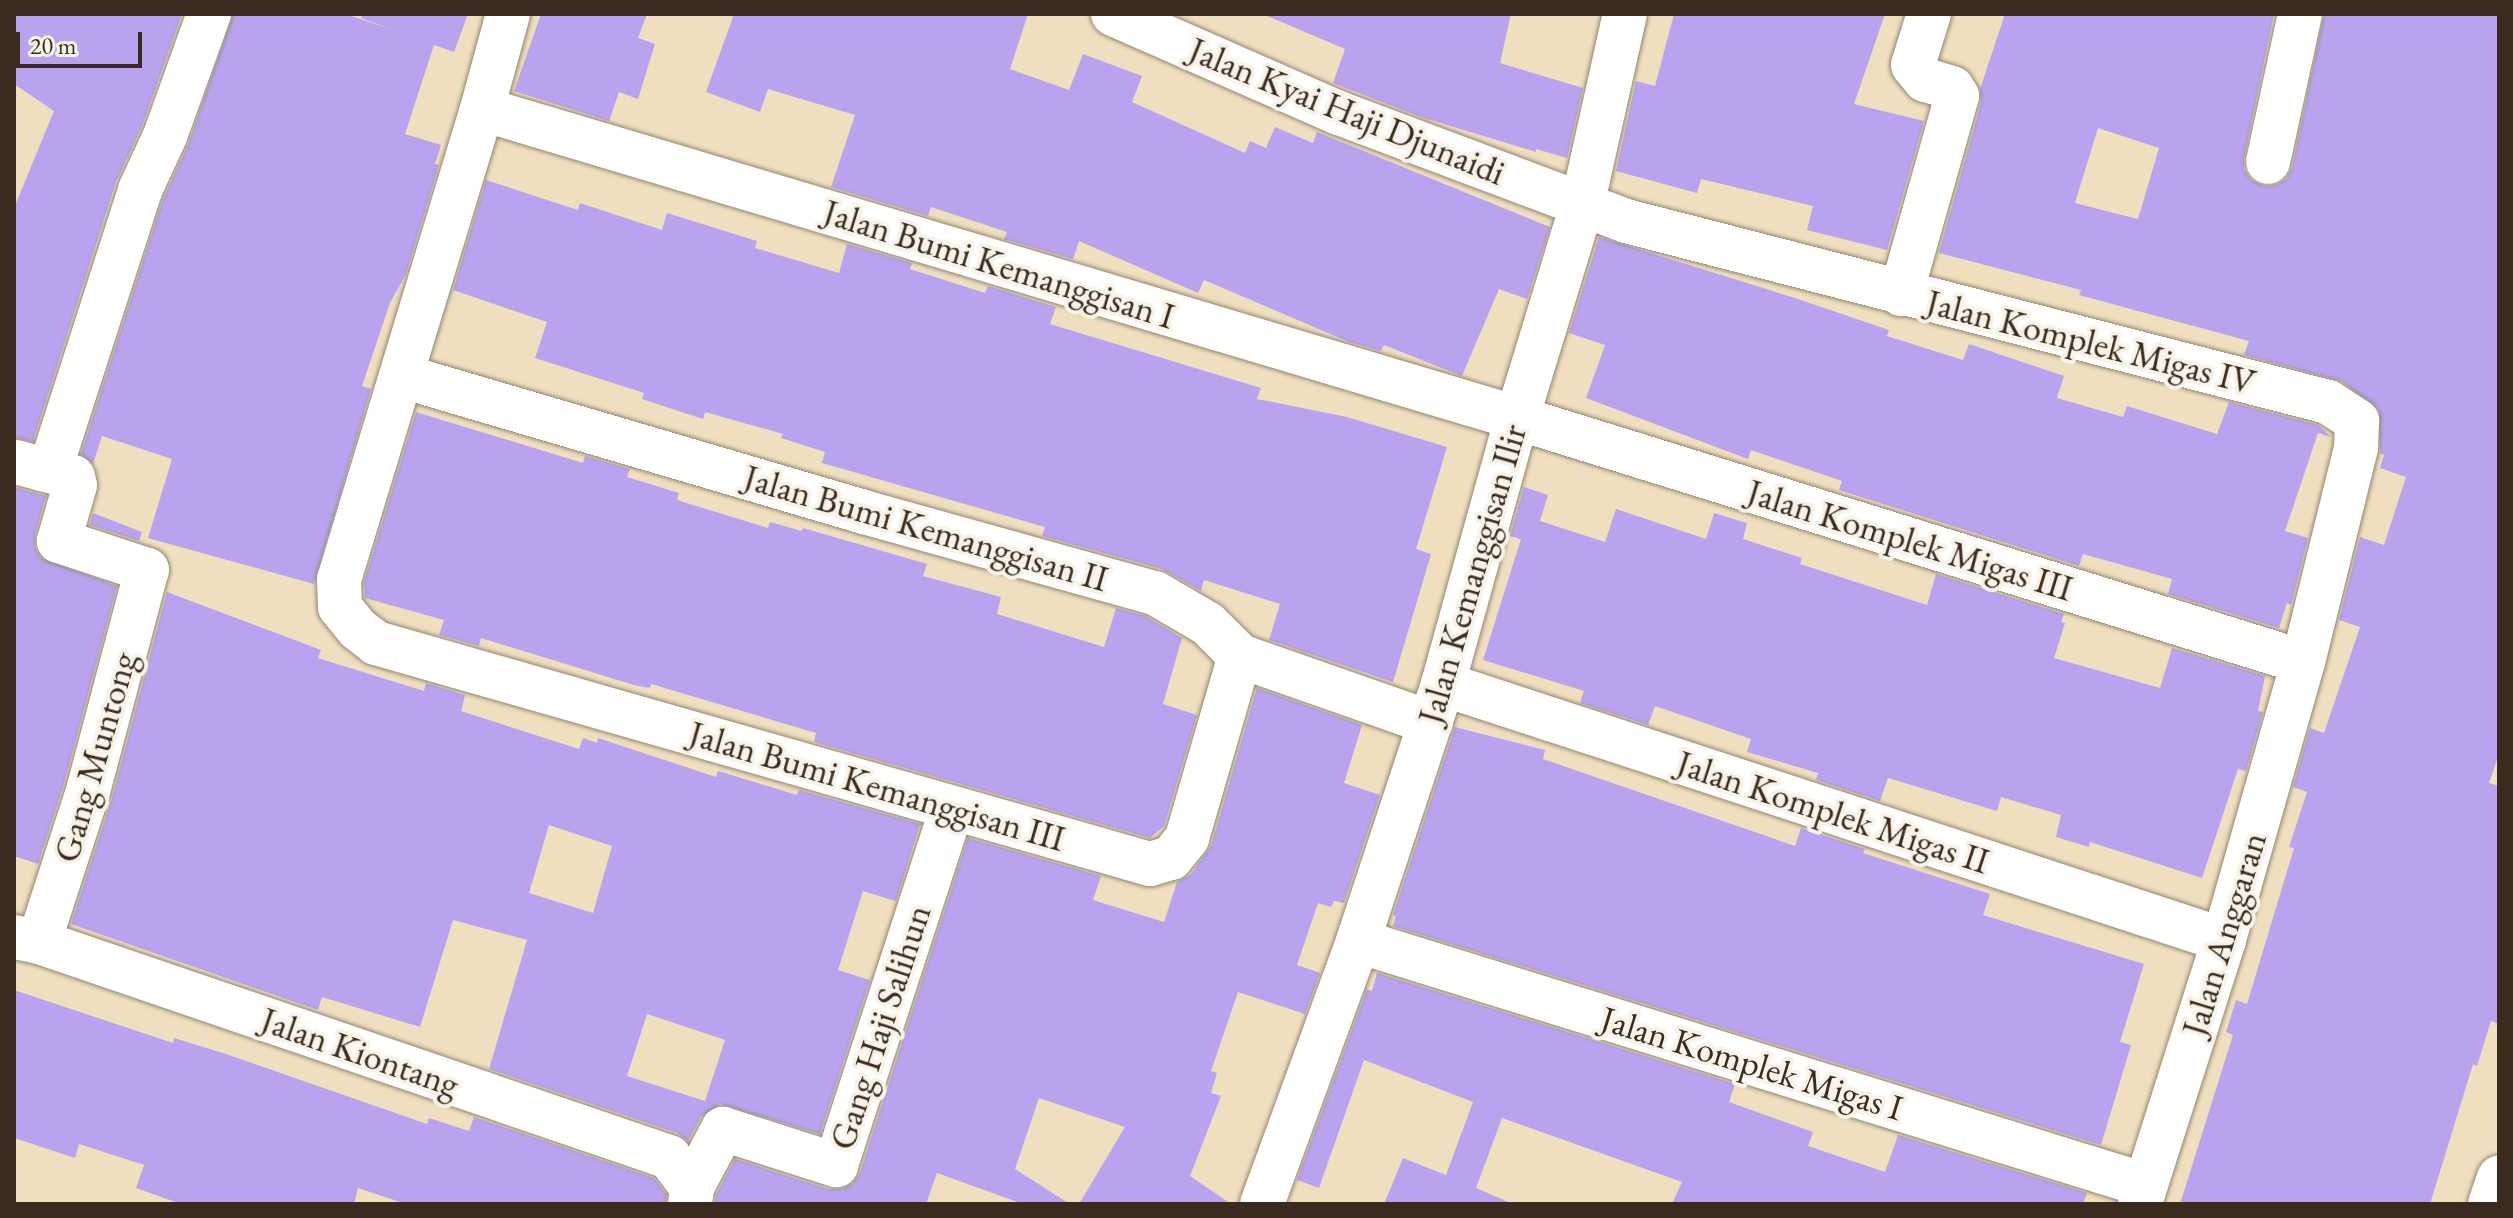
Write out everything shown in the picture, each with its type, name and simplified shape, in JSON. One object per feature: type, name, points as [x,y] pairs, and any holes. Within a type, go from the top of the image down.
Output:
[{"type":"street","points":[[28,465],[54,457],[140,190],[165,136],[209,14]]},
{"type":"street","points":[[402,376],[508,14]]},
{"type":"street","name":"Jalan Kyai Haji Djunaidi","points":[[1113,14],[1339,113],[1582,206]]},
{"type":"street","name":"Jalan Kemanggisan Ilir","points":[[1262,1204],[1358,941],[1437,704],[1517,418],[1582,206],[1625,14]]},
{"type":"street","points":[[1901,294],[1957,96],[1952,88],[1925,80],[1913,65],[1929,14]]},
{"type":"street","points":[[2268,162],[2300,14]]},
{"type":"street","name":"Jalan Bumi Kemanggisan I","points":[[482,109],[1517,418]]},
{"type":"street","name":"Jalan Komplek Migas IV","points":[[1582,206],[1626,221],[1901,294],[2328,402],[2351,414],[2357,421],[2356,448],[2303,662]]},
{"type":"street","name":"Jalan Bumi Kemanggisan III","points":[[402,376],[339,579],[343,612],[376,643],[1150,864],[1171,858],[1187,838],[1240,656]]},
{"type":"street","name":"Jalan Bumi Kemanggisan II","points":[[402,376],[864,512],[1155,593],[1208,624],[1240,656],[1437,704]]},
{"type":"street","name":"Jalan Komplek Migas III","points":[[1517,418],[2303,662]]},
{"type":"street","name":"Gang Muntong","points":[[27,940],[88,791],[147,570],[59,541],[75,485],[73,477],[28,465]]},
{"type":"street","name":"Jalan Anggaran","points":[[2143,1195],[2224,940],[2303,662]]},
{"type":"street","name":"Jalan Komplek Migas II","points":[[1437,704],[2224,940]]},
{"type":"street","name":"Gang Haji Salihun","points":[[691,1196],[723,1129],[836,1165],[952,808]]},
{"type":"street","name":"Jalan Kiontang","points":[[27,940],[669,1157],[691,1196]]},
{"type":"street","name":"Jalan Komplek Migas I","points":[[1358,941],[2143,1195]]},
{"type":"street","points":[[2490,1204],[2499,1178]]},
{"type":"building","points":[[14,14],[182,14],[142,126],[116,182],[33,441],[14,438],[14,208],[54,111],[14,84]]},
{"type":"building","points":[[233,14],[346,14],[393,30],[361,18],[362,14],[468,14],[454,52],[434,45],[405,134],[441,145],[435,164],[439,165],[406,274],[390,303],[362,386],[371,389],[314,584],[148,538],[172,459],[102,436],[93,464],[81,454],[163,199],[188,145]]},
{"type":"building","points":[[541,14],[647,14],[638,38],[655,44],[638,99],[619,92],[609,121],[514,91]]},
{"type":"building","points":[[734,14],[1028,14],[1010,69],[1069,90],[1083,54],[1142,76],[1132,102],[1245,153],[1250,141],[1266,148],[1275,127],[1313,143],[1317,132],[1550,227],[1527,299],[1499,289],[1462,376],[1384,345],[1381,351],[1349,342],[1204,280],[1198,293],[1079,241],[1073,259],[1004,239],[1007,232],[931,207],[928,216],[831,187],[855,115],[768,89],[760,112],[706,92]]},
{"type":"building","points":[[1262,14],[1511,14],[1500,63],[1583,88],[1567,158],[1536,149],[1536,152],[1421,117],[1333,83],[1345,49]]},
{"type":"building","points":[[1674,14],[1885,14],[1854,104],[1924,121],[1887,250],[1807,230],[1813,206],[1701,179],[1697,193],[1616,171],[1636,81],[1655,86]]},
{"type":"building","points":[[2005,14],[2274,14],[2244,169],[2251,180],[2264,186],[2276,185],[2286,179],[2292,168],[2324,14],[2499,14],[2499,754],[2489,783],[2499,786],[2499,1024],[2491,1021],[2477,1066],[2473,1064],[2430,1204],[2180,1204],[2233,1035],[2226,1032],[2236,1000],[2247,1004],[2294,848],[2289,847],[2307,792],[2293,787],[2310,728],[2324,733],[2360,627],[2339,620],[2360,537],[2384,545],[2406,477],[2380,468],[2384,455],[2380,453],[2379,410],[2341,381],[2244,355],[2249,341],[2079,295],[2081,290],[1939,253],[1981,103],[1980,89]],"holes":[[[2098,128],[2159,148],[2138,219],[2075,203]]]},
{"type":"building","points":[[486,180],[578,210],[580,203],[662,230],[667,213],[757,241],[755,248],[839,273],[847,244],[912,263],[910,269],[985,293],[988,286],[1056,307],[1050,324],[1261,388],[1257,399],[1347,417],[1447,447],[1416,549],[1431,554],[1393,682],[1269,640],[1280,604],[1204,580],[1201,591],[1162,569],[1042,536],[1045,527],[822,463],[825,452],[781,438],[783,434],[705,412],[703,419],[642,399],[644,393],[535,358],[547,322],[453,290]]},
{"type":"building","points":[[1599,237],[1792,297],[1889,330],[1887,336],[1963,360],[1969,344],[2064,376],[2057,398],[2123,417],[2127,406],[2217,434],[2229,402],[2318,425],[2331,437],[2318,433],[2285,531],[2308,538],[2291,605],[2287,603],[2279,628],[2168,594],[2172,579],[2083,554],[2079,566],[1839,490],[1842,481],[1751,450],[1748,459],[1586,398],[1605,345],[1569,333]]},
{"type":"building","points":[[416,412],[583,463],[585,456],[630,469],[627,477],[679,493],[677,500],[768,528],[770,522],[802,531],[803,528],[927,564],[923,576],[1001,597],[997,614],[1104,647],[1116,608],[1145,616],[1182,638],[1163,704],[1197,715],[1164,826],[1150,838],[814,742],[816,733],[651,684],[650,688],[634,685],[481,638],[479,646],[439,635],[444,620],[365,598],[364,582]]},
{"type":"building","points":[[14,487],[46,496],[35,535],[35,547],[41,558],[117,586],[64,784],[38,864],[14,856]]},
{"type":"building","points":[[1524,487],[1548,495],[1540,521],[1605,542],[1616,509],[1706,539],[1714,513],[1747,523],[1743,539],[1802,558],[1800,564],[1927,605],[1936,574],[2064,614],[2061,622],[2065,623],[2054,658],[2160,688],[2172,648],[2265,676],[2258,711],[2263,712],[2246,771],[2238,769],[2202,878],[2090,842],[2089,847],[2056,837],[2061,815],[2001,797],[1997,811],[1888,778],[1880,801],[1816,780],[1818,773],[1747,752],[1751,739],[1655,706],[1648,725],[1580,703],[1584,691],[1483,660],[1521,539],[1510,536]]},
{"type":"building","points":[[93,513],[142,532],[139,541],[90,525]]},
{"type":"building","points":[[167,592],[321,650],[318,658],[424,691],[426,683],[465,695],[461,711],[579,749],[583,738],[597,743],[598,738],[716,777],[718,771],[797,795],[799,790],[920,824],[896,901],[863,891],[838,970],[870,980],[820,1134],[720,1104],[701,1117],[688,1141],[677,1133],[489,1069],[527,940],[453,920],[420,1027],[322,997],[318,1010],[71,924],[112,798]],"holes":[[[549,825],[612,846],[593,913],[529,893]],[[647,1014],[725,1040],[705,1101],[627,1076]]]},
{"type":"building","points":[[1257,688],[1362,725],[1344,783],[1380,795],[1344,903],[1334,901],[1331,907],[1318,903],[1297,965],[1320,973],[1305,1014],[1238,992],[1211,1071],[1217,1073],[1211,1093],[1221,1096],[1190,1176],[1231,1204],[1079,1204],[1125,1127],[1039,1098],[1015,1169],[1070,1204],[1023,1204],[937,1173],[926,1204],[715,1204],[716,1195],[735,1159],[828,1189],[842,1189],[853,1183],[860,1173],[968,838],[1101,876],[1093,900],[1164,922],[1177,882],[1191,874],[1211,846]]},
{"type":"building","points":[[1455,727],[1545,750],[1543,759],[1795,846],[1801,828],[1865,849],[1863,853],[1990,894],[1983,915],[2144,964],[2120,1042],[2131,1045],[2101,1145],[1393,926],[1396,916],[1393,915]]},
{"type":"building","points":[[1377,973],[1735,1084],[1729,1102],[1813,1132],[1808,1146],[1885,1172],[1898,1135],[2087,1193],[2083,1204],[1672,1204],[1682,1182],[1502,1118],[1476,1188],[1513,1204],[1384,1204],[1403,1158],[1446,1175],[1473,1102],[1364,1060],[1319,1188],[1297,1180],[1367,989],[1372,991]]},
{"type":"building","points":[[14,990],[173,1043],[174,1038],[226,1054],[427,1124],[429,1118],[469,1131],[474,1117],[654,1178],[666,1194],[666,1204],[406,1204],[358,1188],[354,1204],[181,1204],[136,1188],[144,1165],[79,1144],[75,1158],[14,1138]]}]
